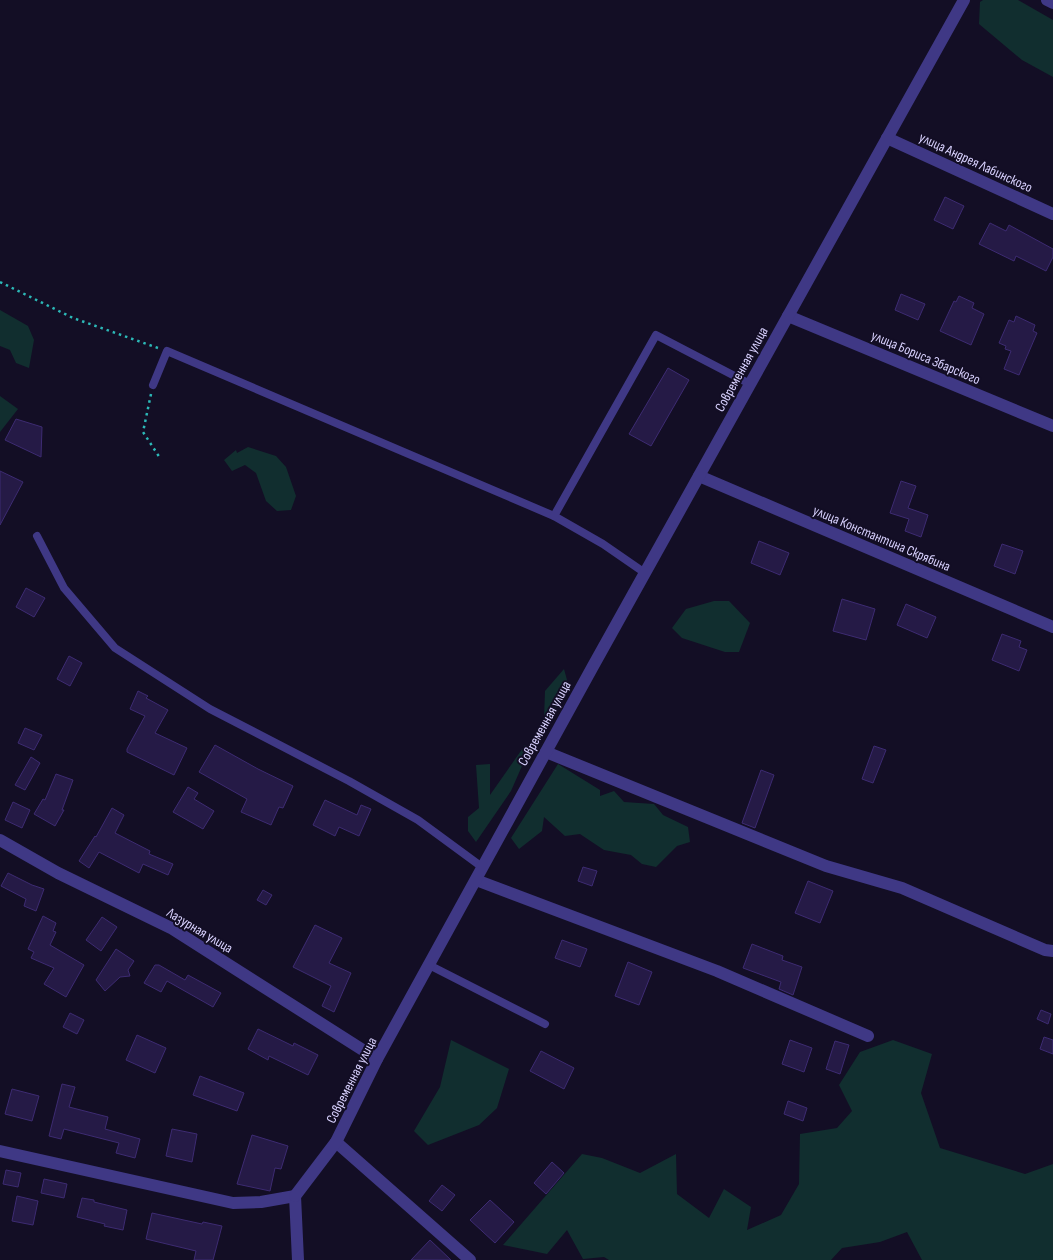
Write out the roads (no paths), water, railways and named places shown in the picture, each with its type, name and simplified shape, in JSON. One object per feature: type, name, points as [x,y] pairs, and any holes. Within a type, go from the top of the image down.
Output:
[{"type":"street","name":"Современная улица","points":[[295,1196],[336,1142],[377,1059],[482,867],[964,0]]},
{"type":"street","points":[[1047,0],[1053,3]]},
{"type":"street","name":"улица Андрея Лабинского","points":[[887,138],[1053,214]]},
{"type":"street","name":"улица Бориса Збарского","points":[[788,316],[1053,426]]},
{"type":"street","name":"улица Константина Скрябина","points":[[699,476],[1053,627]]},
{"type":"street","points":[[546,752],[826,866],[902,888],[1045,950],[1053,951]]},
{"type":"street","name":"Лазурная улица","points":[[0,840],[58,873],[171,928],[377,1059]]},
{"type":"street","points":[[476,880],[717,971],[868,1036]]},
{"type":"street","points":[[336,1142],[470,1260]]},
{"type":"street","points":[[0,1151],[233,1203],[261,1202],[295,1196],[298,1260]]},
{"type":"lane","points":[[554,516],[656,334],[750,384]]},
{"type":"lane","points":[[153,385],[167,351],[554,516],[603,544],[645,573]]},
{"type":"lane","points":[[36,536],[64,588],[115,648],[210,709],[349,781],[418,820],[482,867]]},
{"type":"lane","points":[[429,965],[545,1024]]}]
